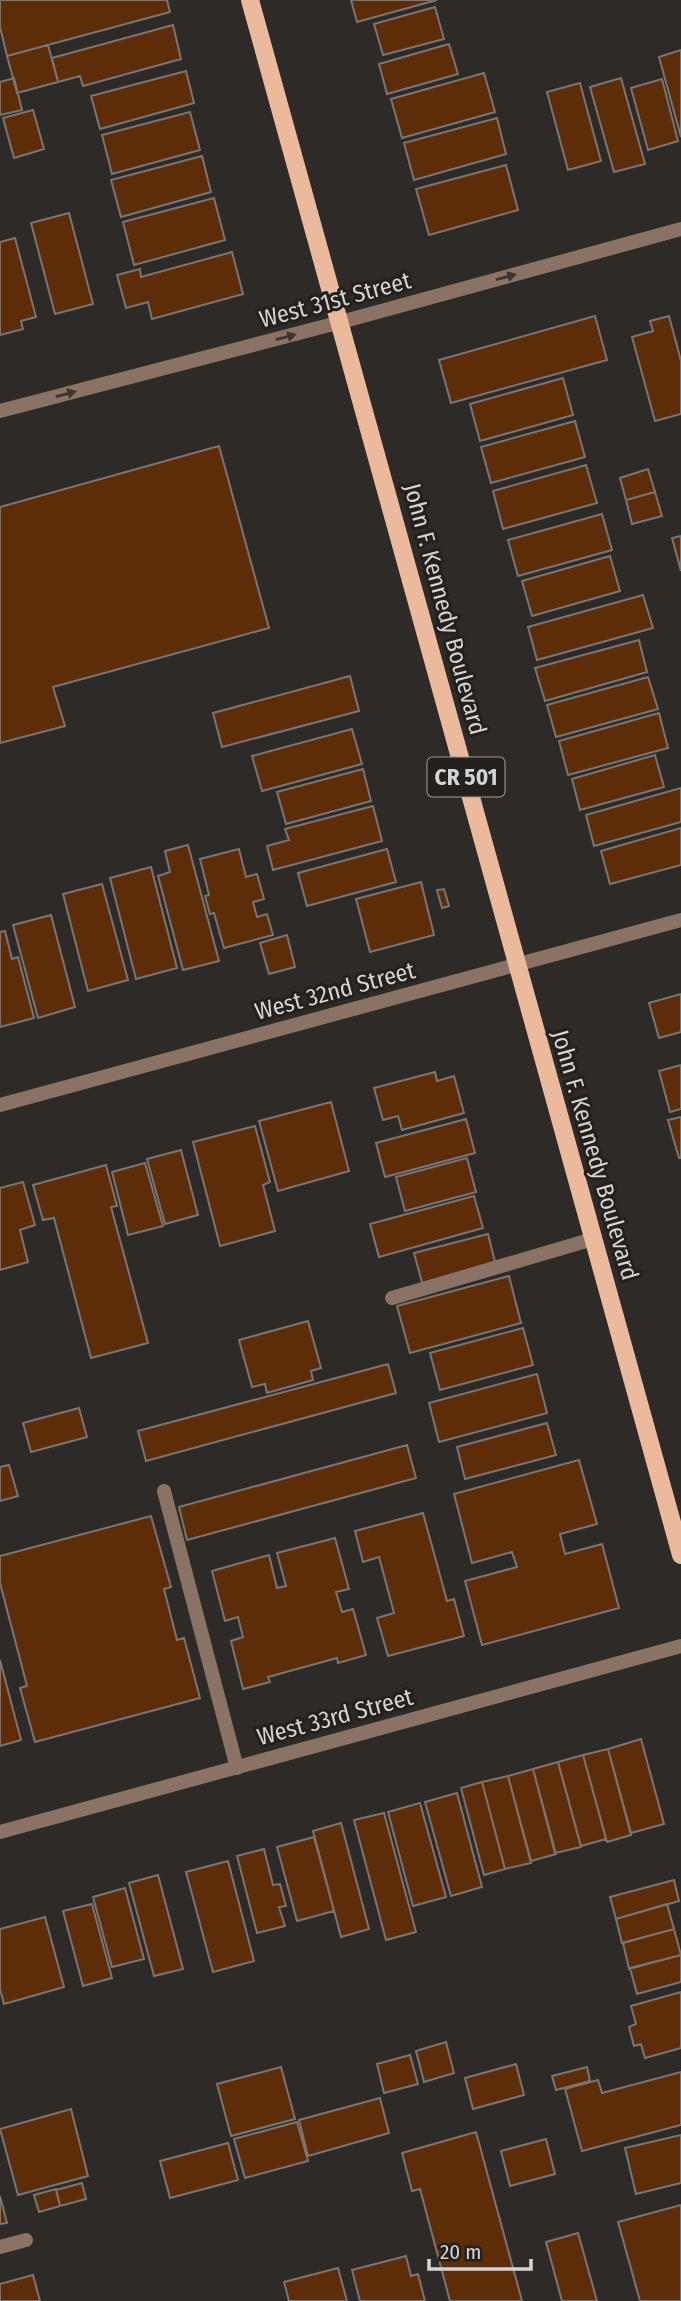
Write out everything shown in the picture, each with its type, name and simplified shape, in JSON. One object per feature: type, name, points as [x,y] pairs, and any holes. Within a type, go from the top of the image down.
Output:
[{"type":"main road","name":"John F. Kennedy Boulevard","points":[[250,0],[681,1555]]},
{"type":"street","name":"West 31st Street","points":[[0,411],[681,229]]},
{"type":"street","name":"West 32nd Street","points":[[0,1105],[681,920]]},
{"type":"street","points":[[392,1297],[593,1240]]},
{"type":"street","points":[[164,1491],[237,1768]]},
{"type":"street","name":"West 33rd Street","points":[[0,1832],[681,1646]]},
{"type":"street","points":[[0,2247],[26,2240]]},
{"type":"building","points":[[0,0],[167,0],[170,12],[7,56],[0,27]]},
{"type":"building","points":[[351,0],[437,0],[357,22]]},
{"type":"building","points":[[435,7],[444,39],[383,55],[374,24]]},
{"type":"building","points":[[173,25],[181,59],[83,86],[80,76],[58,82],[52,58]]},
{"type":"building","points":[[449,44],[458,74],[387,94],[379,64]]},
{"type":"building","points":[[48,45],[58,82],[17,93],[7,56]]},
{"type":"building","points":[[681,50],[681,137],[659,57]]},
{"type":"building","points":[[186,71],[194,103],[100,129],[91,96]]},
{"type":"building","points":[[484,73],[495,112],[402,138],[391,99]]},
{"type":"building","points":[[14,78],[22,110],[0,115],[0,82]]},
{"type":"building","points":[[621,78],[645,164],[614,172],[590,87]]},
{"type":"building","points":[[662,79],[678,141],[648,150],[631,88]]},
{"type":"building","points":[[580,83],[601,161],[568,170],[547,92]]},
{"type":"building","points":[[33,110],[44,149],[14,158],[3,118]]},
{"type":"building","points":[[190,112],[200,150],[112,174],[102,135]]},
{"type":"building","points":[[497,118],[506,154],[414,180],[404,143]]},
{"type":"building","points":[[202,156],[211,192],[121,217],[111,180]]},
{"type":"building","points":[[506,165],[518,210],[429,235],[416,189]]},
{"type":"building","points":[[214,198],[225,240],[134,265],[123,222]]},
{"type":"building","points":[[69,213],[93,304],[55,314],[31,223]]},
{"type":"building","points":[[15,238],[36,317],[21,321],[23,329],[0,335],[0,242]]},
{"type":"building","points":[[232,252],[243,294],[152,319],[148,302],[126,308],[117,275],[140,269],[141,277]]},
{"type":"building","points":[[595,316],[607,360],[451,403],[439,360]]},
{"type":"building","points":[[669,316],[681,361],[681,414],[655,421],[632,337],[653,331],[650,321]]},
{"type":"building","points":[[563,378],[573,415],[480,441],[470,404]]},
{"type":"building","points":[[575,421],[585,457],[491,483],[481,447]]},
{"type":"building","points":[[219,446],[269,628],[53,687],[65,726],[0,743],[0,507]]},
{"type":"building","points":[[586,465],[597,503],[503,529],[493,491]]},
{"type":"building","points":[[648,469],[655,492],[626,500],[620,478]]},
{"type":"building","points":[[655,492],[662,516],[632,524],[626,500]]},
{"type":"building","points":[[602,514],[612,550],[518,576],[508,540]]},
{"type":"building","points":[[681,536],[681,571],[672,538]]},
{"type":"building","points":[[610,556],[620,591],[532,616],[522,581]]},
{"type":"building","points":[[643,595],[653,628],[537,660],[528,627]]},
{"type":"building","points":[[639,640],[647,672],[545,701],[535,668]]},
{"type":"building","points":[[350,676],[359,711],[222,747],[213,713]]},
{"type":"building","points":[[648,677],[658,709],[556,737],[547,705]]},
{"type":"building","points":[[659,713],[668,748],[568,775],[559,741]]},
{"type":"building","points":[[352,729],[362,764],[262,791],[252,756]]},
{"type":"building","points":[[655,755],[664,787],[580,810],[572,779]]},
{"type":"building","points":[[363,769],[371,801],[286,824],[277,792]]},
{"type":"building","points":[[681,788],[681,822],[594,846],[586,815]]},
{"type":"building","points":[[373,806],[382,841],[273,870],[267,846],[289,840],[285,829]]},
{"type":"building","points":[[681,828],[681,865],[610,884],[601,851]]},
{"type":"building","points":[[188,845],[219,961],[183,970],[158,876],[170,872],[165,851]]},
{"type":"building","points":[[239,849],[246,877],[257,874],[264,899],[253,902],[257,917],[267,914],[273,935],[224,948],[214,913],[210,914],[205,896],[209,895],[200,859]]},
{"type":"building","points":[[387,849],[396,882],[307,906],[298,873]]},
{"type":"building","points":[[151,867],[177,968],[136,979],[110,878]]},
{"type":"building","points":[[421,882],[434,935],[370,952],[356,899]]},
{"type":"building","points":[[102,884],[128,980],[88,991],[63,894]]},
{"type":"building","points":[[444,889],[449,906],[442,908],[437,890]]},
{"type":"building","points":[[51,915],[75,1007],[38,1018],[13,925]]},
{"type":"building","points":[[5,931],[12,959],[18,957],[34,1018],[0,1027],[0,932]]},
{"type":"building","points":[[287,935],[295,967],[269,974],[260,943]]},
{"type":"building","points":[[681,994],[681,1032],[659,1038],[649,1003]]},
{"type":"building","points":[[681,1065],[681,1109],[670,1112],[659,1071]]},
{"type":"building","points":[[435,1072],[437,1081],[454,1076],[464,1113],[402,1130],[398,1116],[383,1120],[374,1088]]},
{"type":"building","points":[[331,1102],[349,1171],[278,1191],[259,1121]]},
{"type":"building","points":[[681,1117],[681,1158],[679,1158],[668,1120]]},
{"type":"building","points":[[466,1119],[475,1153],[385,1177],[376,1143]]},
{"type":"building","points":[[255,1126],[270,1182],[263,1185],[275,1231],[220,1246],[193,1142]]},
{"type":"building","points":[[181,1150],[198,1215],[165,1224],[147,1159]]},
{"type":"building","points":[[467,1158],[476,1192],[405,1211],[396,1177]]},
{"type":"building","points":[[145,1163],[163,1226],[128,1235],[112,1172]]},
{"type":"building","points":[[106,1165],[117,1206],[111,1207],[148,1343],[91,1358],[54,1218],[43,1220],[33,1185]]},
{"type":"building","points":[[23,1182],[35,1225],[20,1230],[28,1262],[0,1270],[0,1188]]},
{"type":"building","points":[[474,1196],[483,1228],[379,1257],[370,1224]]},
{"type":"building","points":[[488,1234],[496,1266],[423,1286],[414,1253]]},
{"type":"building","points":[[509,1276],[521,1323],[410,1353],[397,1306]]},
{"type":"building","points":[[308,1321],[321,1368],[311,1371],[313,1380],[267,1393],[265,1384],[252,1387],[239,1340]]},
{"type":"building","points":[[523,1328],[533,1365],[440,1390],[430,1353]]},
{"type":"building","points":[[388,1364],[396,1393],[146,1461],[138,1431]]},
{"type":"building","points":[[537,1374],[547,1413],[439,1442],[429,1403]]},
{"type":"building","points":[[79,1408],[87,1437],[31,1452],[23,1423]]},
{"type":"building","points":[[547,1423],[556,1455],[465,1479],[457,1447]]},
{"type":"building","points":[[407,1445],[416,1478],[187,1540],[179,1507]]},
{"type":"building","points":[[579,1460],[597,1524],[560,1534],[565,1554],[602,1544],[619,1608],[482,1645],[465,1581],[517,1567],[512,1552],[472,1563],[454,1494]]},
{"type":"building","points":[[9,1465],[18,1496],[0,1501],[0,1467]]},
{"type":"building","points":[[423,1513],[447,1601],[454,1599],[464,1636],[388,1656],[377,1618],[394,1613],[379,1557],[363,1562],[355,1531]]},
{"type":"building","points":[[151,1516],[171,1587],[164,1589],[177,1640],[184,1638],[200,1698],[35,1742],[20,1688],[27,1686],[0,1583],[0,1556]]},
{"type":"building","points":[[335,1538],[349,1589],[336,1592],[342,1612],[353,1609],[366,1655],[338,1663],[337,1658],[268,1677],[270,1682],[243,1689],[231,1641],[243,1637],[238,1617],[225,1621],[212,1571],[269,1555],[277,1588],[286,1586],[277,1553]]},
{"type":"building","points":[[0,1660],[21,1740],[0,1746]]},
{"type":"building","points":[[641,1739],[664,1824],[631,1833],[608,1749]]},
{"type":"building","points":[[608,1749],[631,1835],[607,1842],[583,1755]]},
{"type":"building","points":[[583,1755],[606,1839],[581,1846],[558,1762]]},
{"type":"building","points":[[558,1762],[581,1847],[555,1853],[533,1769]]},
{"type":"building","points":[[533,1769],[556,1854],[531,1861],[508,1776]]},
{"type":"building","points":[[508,1776],[531,1863],[505,1869],[482,1782]]},
{"type":"building","points":[[482,1782],[505,1869],[484,1875],[461,1788]]},
{"type":"building","points":[[457,1793],[482,1887],[451,1896],[425,1802]]},
{"type":"building","points":[[420,1803],[446,1897],[413,1906],[388,1812]]},
{"type":"building","points":[[384,1813],[416,1932],[386,1940],[354,1820]]},
{"type":"building","points":[[341,1823],[369,1929],[341,1937],[313,1831]]},
{"type":"building","points":[[314,1837],[334,1911],[297,1921],[277,1847]]},
{"type":"building","points":[[264,1849],[273,1885],[280,1884],[286,1906],[279,1907],[285,1926],[257,1933],[237,1856]]},
{"type":"building","points":[[228,1861],[254,1961],[213,1972],[186,1872]]},
{"type":"building","points":[[158,1875],[183,1969],[154,1976],[129,1883]]},
{"type":"building","points":[[674,1880],[679,1901],[616,1919],[610,1897]]},
{"type":"building","points":[[125,1888],[144,1959],[112,1967],[93,1897]]},
{"type":"building","points":[[92,1904],[112,1978],[83,1986],[63,1911]]},
{"type":"building","points":[[667,1904],[674,1929],[622,1943],[616,1919]]},
{"type":"building","points":[[45,1917],[64,1987],[4,2004],[0,1989],[0,1929]]},
{"type":"building","points":[[674,1929],[681,1955],[629,1969],[623,1943]]},
{"type":"building","points":[[681,1955],[681,1982],[637,1994],[630,1968]]},
{"type":"building","points":[[681,1992],[681,2048],[645,2058],[641,2044],[634,2046],[629,2027],[636,2024],[631,2006]]},
{"type":"building","points":[[446,2042],[454,2073],[424,2082],[416,2051]]},
{"type":"building","points":[[410,2055],[418,2084],[384,2093],[377,2064]]},
{"type":"building","points":[[516,2064],[524,2095],[473,2109],[465,2078]]},
{"type":"building","points":[[281,2067],[295,2119],[231,2136],[217,2084]]},
{"type":"building","points":[[587,2067],[590,2081],[556,2090],[552,2076]]},
{"type":"building","points":[[681,2072],[681,2125],[582,2151],[565,2089],[598,2080],[602,2093]]},
{"type":"building","points":[[380,2098],[389,2133],[308,2156],[299,2120]]},
{"type":"building","points":[[71,2109],[88,2176],[18,2195],[0,2129]]},
{"type":"building","points":[[297,2122],[308,2161],[245,2178],[234,2139]]},
{"type":"building","points":[[476,2132],[522,2301],[450,2301],[420,2189],[412,2191],[402,2153]]},
{"type":"building","points":[[681,2135],[681,2183],[636,2194],[625,2148]]},
{"type":"building","points":[[546,2139],[555,2174],[510,2186],[501,2151]]},
{"type":"building","points":[[228,2143],[238,2180],[170,2198],[160,2161]]},
{"type":"building","points":[[82,2183],[86,2199],[60,2206],[56,2190]]},
{"type":"building","points":[[56,2189],[60,2206],[39,2212],[34,2195]]},
{"type":"building","points":[[0,2196],[7,2223],[0,2224]]},
{"type":"building","points":[[681,2205],[681,2301],[640,2301],[618,2222]]},
{"type":"building","points":[[578,2233],[597,2301],[562,2301],[546,2242]]},
{"type":"building","points":[[406,2256],[411,2276],[418,2274],[425,2301],[360,2301],[352,2270]]},
{"type":"building","points":[[338,2268],[347,2301],[289,2301],[284,2282]]},
{"type":"building","points":[[33,2275],[40,2301],[0,2301],[0,2284]]}]
